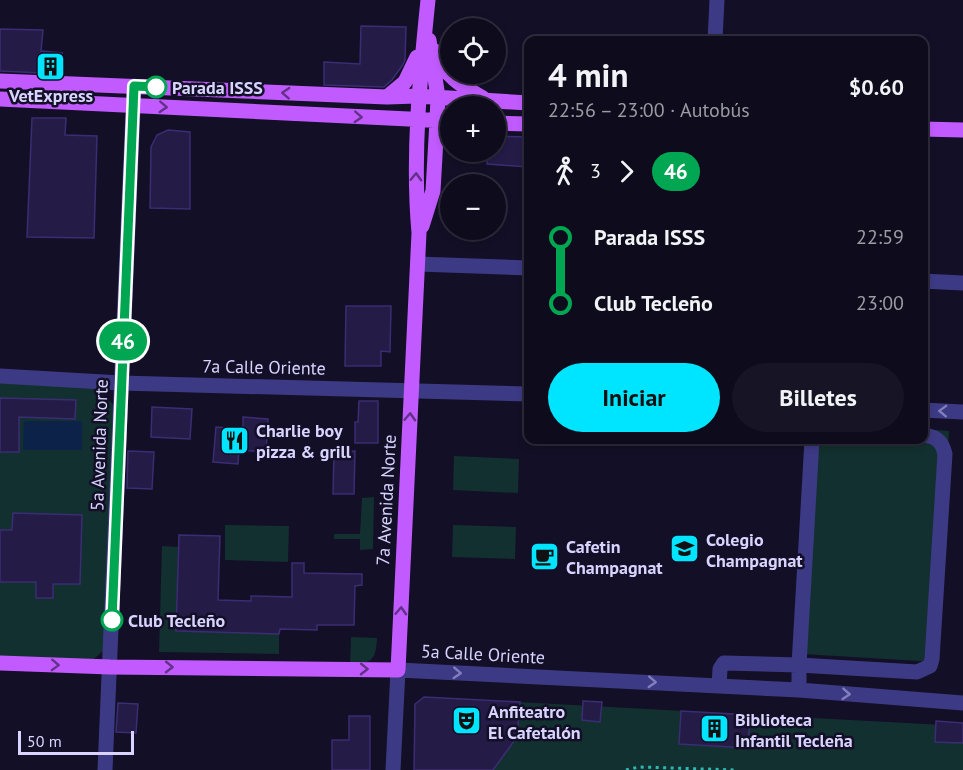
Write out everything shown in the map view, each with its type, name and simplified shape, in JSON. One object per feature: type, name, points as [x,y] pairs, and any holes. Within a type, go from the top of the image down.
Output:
[{"type":"main road","name":"7a Avenida Norte","points":[[398,670],[418,264],[419,233],[415,189],[417,96],[428,0]]},
{"type":"main road","name":"7a Avenida Norte","points":[[426,22],[440,105]]},
{"type":"main road","points":[[387,97],[405,82],[411,73],[426,22]]},
{"type":"main road","points":[[426,22],[437,57],[447,73],[462,87],[479,96]]},
{"type":"main road","points":[[0,81],[387,97],[438,97]]},
{"type":"main road","points":[[0,99],[440,121]]},
{"type":"main road","points":[[506,102],[524,103]]},
{"type":"main road","points":[[506,123],[524,124]]},
{"type":"main road","points":[[928,129],[963,130]]},
{"type":"main road","name":"7a Avenida Norte","points":[[419,233],[433,191],[440,146]]},
{"type":"main road","name":"5a Calle Oriente","points":[[0,663],[110,667],[398,670]]},
{"type":"street","points":[[715,36],[717,0]]},
{"type":"street","name":"5a Avenida Norte","points":[[105,770],[134,86]]},
{"type":"street","points":[[418,264],[524,268]]},
{"type":"street","points":[[928,281],[963,283]]},
{"type":"street","name":"7a Calle Oriente","points":[[0,376],[122,383],[524,394]]},
{"type":"street","points":[[928,410],[963,412]]},
{"type":"street","points":[[719,686],[720,669],[724,663],[917,672],[930,666],[937,593],[945,454],[943,444],[937,439],[928,437]]},
{"type":"street","points":[[799,690],[812,444]]},
{"type":"street","name":"5a Calle Oriente","points":[[398,670],[799,690],[963,703]]},
{"type":"street","name":"7a Avenida Norte","points":[[393,770],[398,670]]},
{"type":"path","points":[[626,770],[639,767],[737,770]]},
{"type":"green space","name":"Club Tecleño","points":[[0,381],[92,385],[116,407],[106,648],[92,661],[0,658]]},
{"type":"green space","points":[[928,429],[949,431],[936,662],[802,654],[814,444],[928,444]]},
{"type":"green space","points":[[454,456],[519,459],[518,493],[453,490]]},
{"type":"green space","points":[[374,497],[373,549],[360,550],[360,539],[334,539],[334,534],[360,534],[362,498]]},
{"type":"green space","points":[[225,525],[289,526],[288,562],[225,560]]},
{"type":"green space","points":[[453,525],[516,527],[515,559],[452,557]]},
{"type":"green space","points":[[162,546],[178,547],[176,631],[279,634],[279,654],[159,652]]},
{"type":"green space","points":[[351,637],[377,638],[374,656],[368,662],[350,666]]},
{"type":"green space","points":[[424,697],[963,726],[963,770],[414,770],[415,704]]},
{"type":"water","points":[[24,421],[82,421],[82,450],[23,450]]},
{"type":"building","points":[[361,26],[406,27],[405,60],[402,66],[384,87],[324,85],[324,62],[360,64]]},
{"type":"building","points":[[0,29],[43,30],[41,51],[62,53],[62,74],[0,71]]},
{"type":"building","points":[[32,118],[66,118],[65,135],[97,136],[94,238],[27,237]]},
{"type":"building","points":[[168,130],[190,132],[190,209],[150,208],[151,147],[157,135]]},
{"type":"building","points":[[506,136],[524,137],[524,167],[487,164],[487,162],[506,162]]},
{"type":"building","points":[[346,306],[391,306],[390,352],[381,351],[381,366],[345,366]]},
{"type":"building","points":[[0,398],[76,400],[75,419],[19,417],[19,452],[0,452]]},
{"type":"building","points":[[359,401],[378,401],[378,443],[355,443],[355,422],[358,422]]},
{"type":"building","points":[[152,407],[192,409],[190,439],[151,437]]},
{"type":"building","points":[[243,417],[268,419],[266,452],[239,450],[238,464],[213,462],[216,427],[243,429]]},
{"type":"building","points":[[128,451],[154,452],[152,489],[127,488]]},
{"type":"building","points":[[355,451],[354,494],[333,494],[334,452]]},
{"type":"building","points":[[13,513],[82,515],[80,584],[53,584],[53,598],[36,598],[36,582],[0,582],[0,530],[12,530]]},
{"type":"building","points":[[179,535],[220,536],[218,600],[251,601],[251,596],[292,597],[292,563],[304,563],[304,573],[362,574],[362,585],[355,586],[354,625],[317,625],[317,630],[280,629],[279,634],[176,631]]},
{"type":"building","name":"Cafetin Champagnat","points":[[532,548],[558,549],[557,565],[532,564]]},
{"type":"building","name":"Anfiteatro El Cafetalón","points":[[424,697],[520,702],[517,737],[493,770],[414,770],[415,704]]},
{"type":"building","points":[[583,701],[602,702],[600,722],[582,720]]},
{"type":"building","points":[[118,703],[138,704],[136,733],[116,732]]},
{"type":"building","name":"Biblioteca Infantil Tecleña","points":[[681,711],[750,715],[748,748],[679,744]]},
{"type":"building","points":[[349,716],[370,716],[370,770],[332,770],[332,740],[349,740]]},
{"type":"building","points":[[936,721],[963,723],[963,743],[935,742]]},
{"type":"bus line","name":"46","points":[[112,620],[134,86],[156,87]]},
{"type":"place","name":"VetExpress","points":[[51,66]]},
{"type":"place","name":"Parada ISSS","points":[[156,87]]},
{"type":"place","name":"Charlie boy pizza & grill","points":[[235,440]]},
{"type":"place","name":"Colegio Champagnat","points":[[685,549]]},
{"type":"place","name":"Cafetin Champagnat","points":[[545,556]]},
{"type":"place","name":"Club Tecleño","points":[[112,620]]},
{"type":"place","name":"Anfiteatro El Cafetalón","points":[[467,721]]},
{"type":"place","name":"Biblioteca Infantil Tecleña","points":[[714,729]]}]
